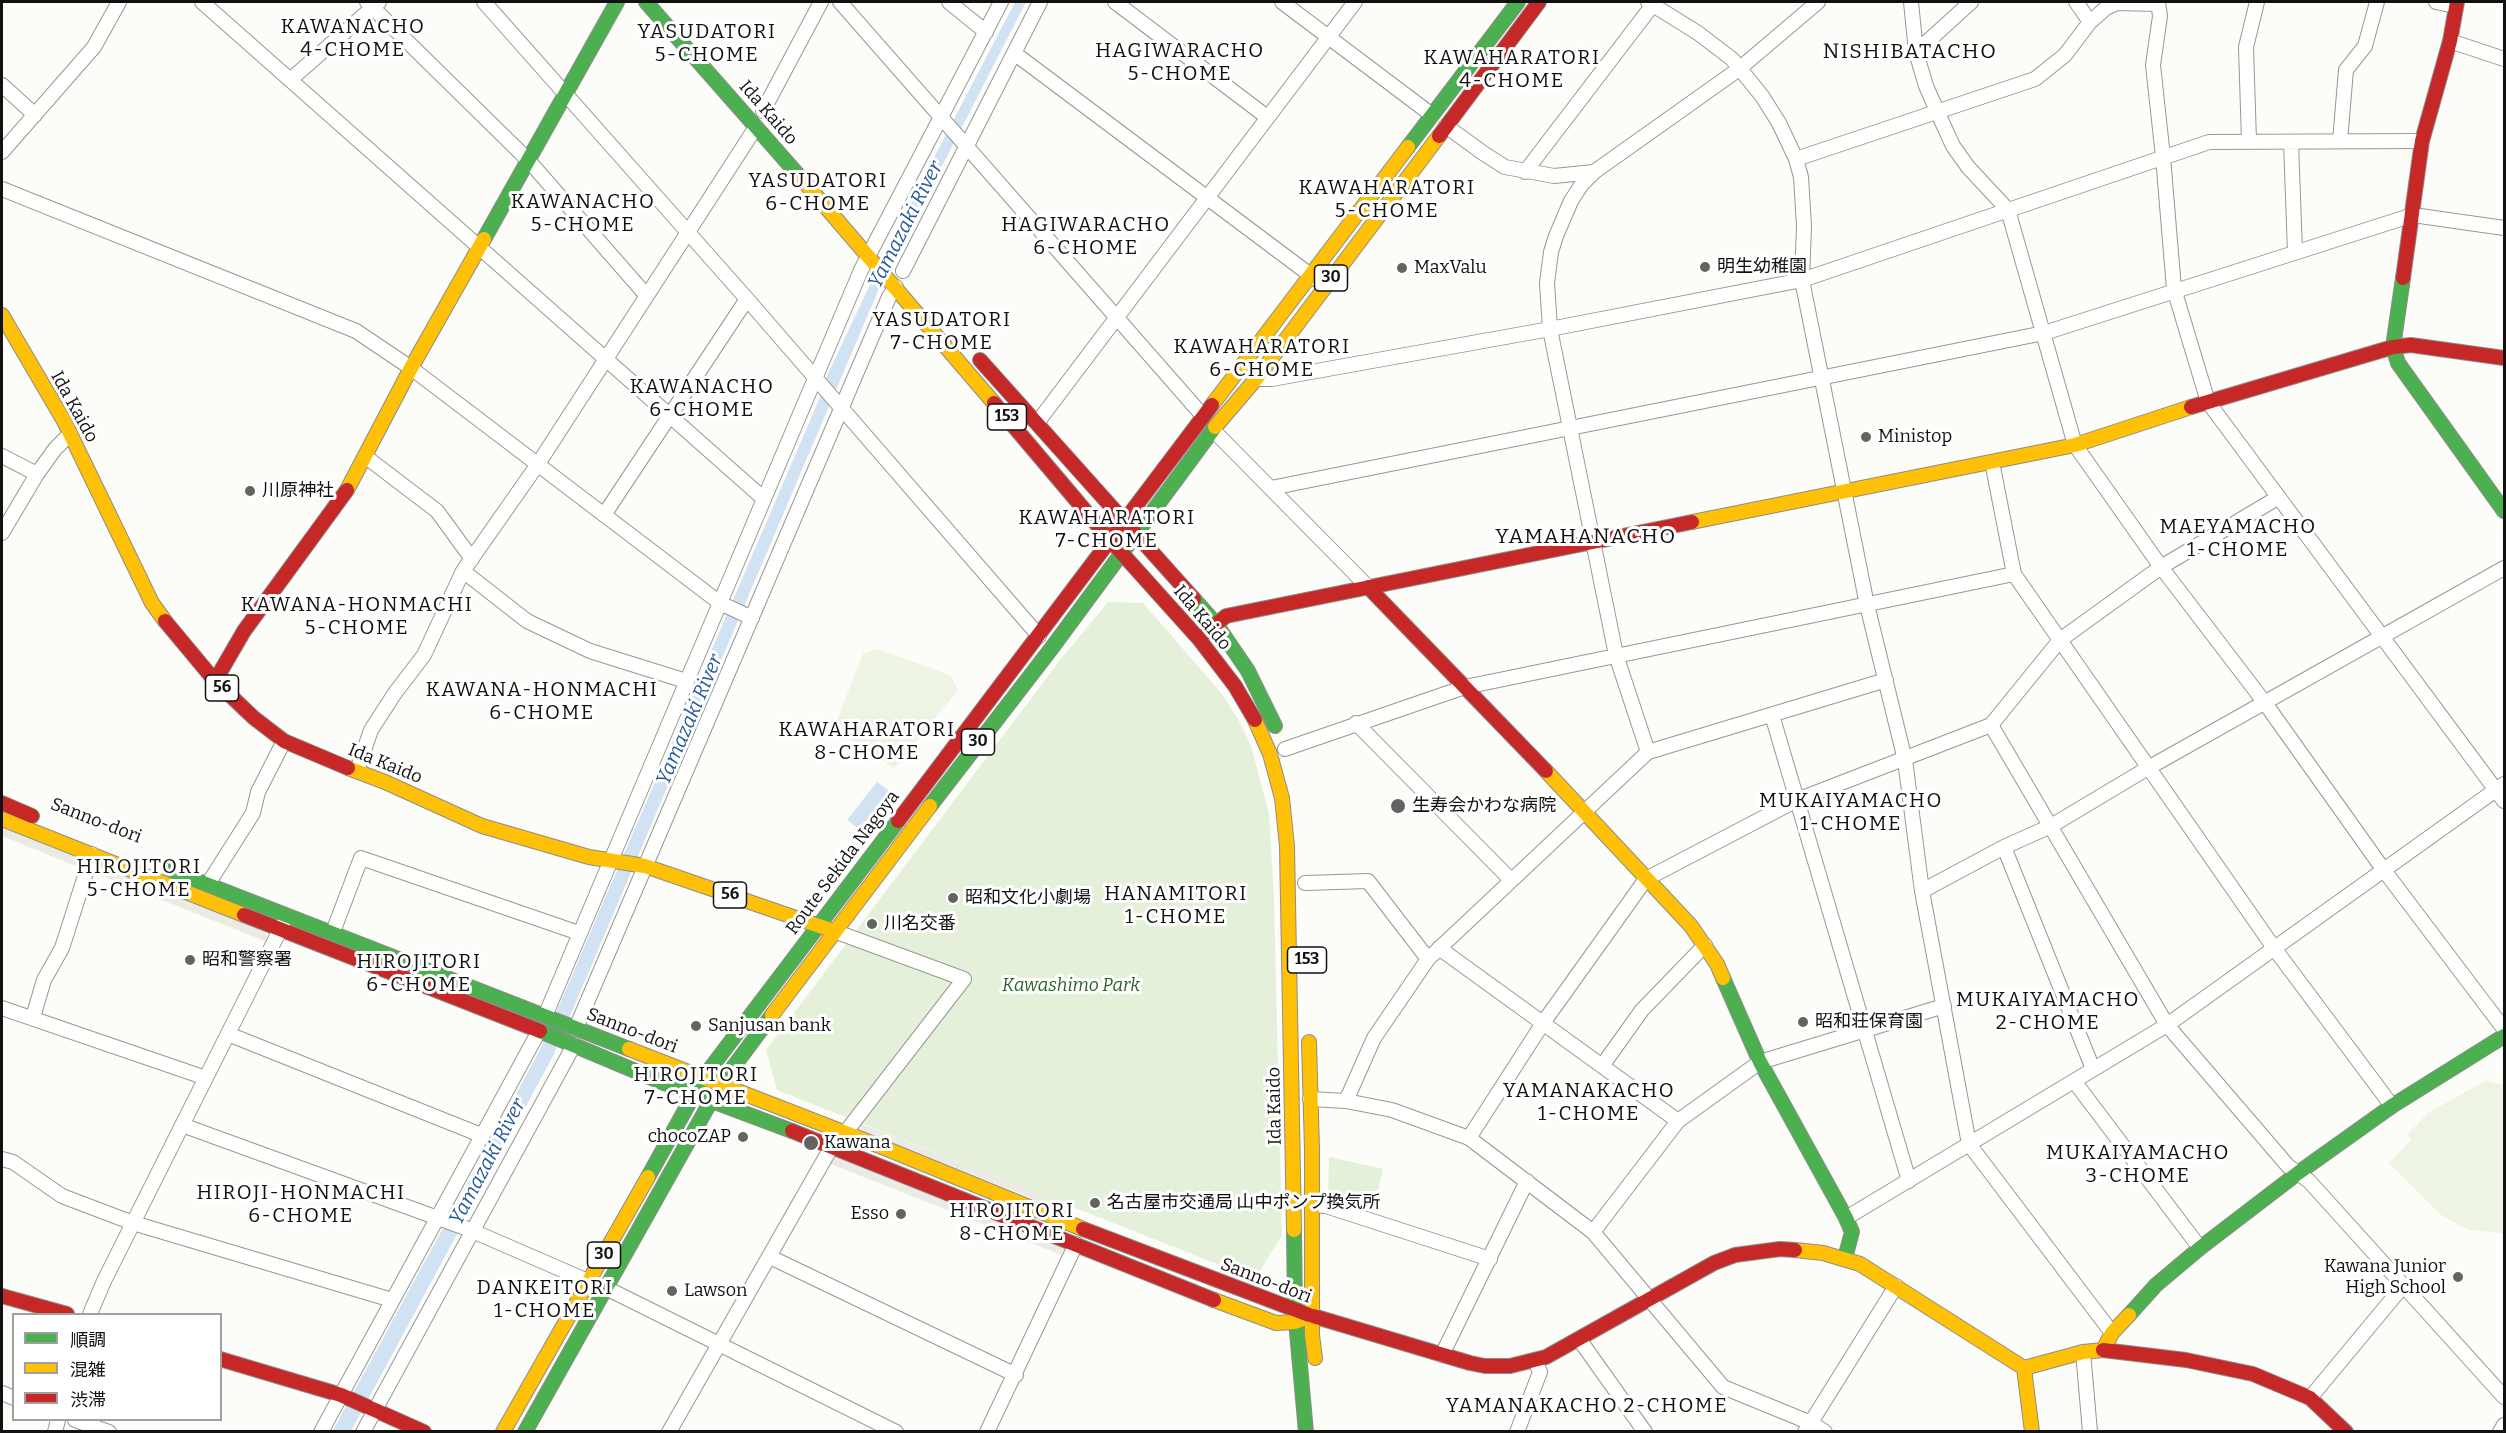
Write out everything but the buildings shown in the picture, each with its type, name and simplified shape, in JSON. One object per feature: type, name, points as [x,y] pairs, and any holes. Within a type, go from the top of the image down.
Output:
[{"type":"main road","points":[[215,681],[244,631],[339,503],[366,458],[411,368],[617,2]]},
{"type":"main road","name":"Ida Kaido","points":[[646,2],[894,284],[1121,553],[1199,639],[1235,686],[1261,731],[1273,763],[1285,816],[1290,930],[1295,1316],[1306,1431]]},
{"type":"main road","name":"Route Sekida Nagoya","points":[[503,1431],[590,1282],[703,1078],[1518,2]]},
{"type":"main road","name":"Route Sekida Nagoya","points":[[525,1431],[720,1085],[834,931],[1051,649],[1213,430],[1256,379],[1539,2]]},
{"type":"main road","points":[[2456,4],[2450,41],[2422,141],[2393,347],[2398,363],[2505,511]]},
{"type":"main road","name":"Ida Kaido","points":[[2,315],[70,434],[152,603],[184,646],[215,681],[254,718],[285,741],[482,826],[589,857],[644,865],[834,931]]},
{"type":"main road","points":[[1199,639],[1226,616],[2075,445],[2208,402],[2393,347],[2411,345],[2505,358]]},
{"type":"main road","name":"Ida Kaido","points":[[971,349],[1216,624],[1248,671],[1286,754]]},
{"type":"main road","points":[[1368,587],[1585,811],[1691,926],[1705,945],[1718,964],[1760,1062],[1846,1218],[1852,1232],[1845,1258]]},
{"type":"main road","name":"Sanno-dori","points":[[2,804],[45,820]]},
{"type":"main road","name":"Sanno-dori","points":[[2,819],[832,1146],[1257,1317],[1276,1323],[1295,1316],[1313,1316]]},
{"type":"main road","name":"Sanno-dori","points":[[154,863],[845,1133],[1295,1316]]},
{"type":"main road","name":"Ida Kaido","points":[[1308,1027],[1313,1205],[1313,1316],[1317,1377]]},
{"type":"main road","points":[[2103,1350],[2112,1334],[2156,1285],[2200,1248],[2298,1173],[2392,1106],[2505,1036]]},
{"type":"main road","points":[[1313,1316],[1470,1363],[1497,1367],[1535,1361],[1579,1340],[1714,1263],[1735,1255],[1780,1249],[1801,1250],[1845,1258],[1896,1286],[2024,1368]]},
{"type":"main road","points":[[2,1296],[63,1313]]},
{"type":"main road","points":[[2024,1368],[2083,1352],[2103,1350],[2186,1360],[2253,1374],[2310,1398],[2346,1431]]},
{"type":"main road","points":[[222,1360],[341,1395],[423,1431]]},
{"type":"main road","points":[[2024,1368],[2032,1431]]},
{"type":"street","points":[[2,152],[94,47],[119,2]]},
{"type":"street","points":[[202,2],[764,499]]},
{"type":"street","points":[[484,2],[747,298],[1039,636]]},
{"type":"street","points":[[763,111],[821,2]]},
{"type":"street","points":[[840,2],[1203,416]]},
{"type":"street","points":[[949,2],[986,32]]},
{"type":"street","points":[[889,255],[941,118],[1001,2]]},
{"type":"street","points":[[546,1017],[579,933],[613,859],[686,681],[869,257],[889,255],[966,145],[1040,2]]},
{"type":"street","points":[[1115,2],[1267,117]]},
{"type":"street","points":[[1282,2],[1432,115]]},
{"type":"street","points":[[1036,423],[1118,318],[1355,2]]},
{"type":"street","points":[[1525,172],[1652,2],[1732,59],[1762,96],[1779,123],[1796,159],[1801,177],[1804,226],[1802,280],[1867,604],[1905,760],[1922,891],[1969,1144],[2112,1334]]},
{"type":"street","points":[[1648,752],[1616,655],[1595,541],[1550,329],[1547,283],[1551,252],[1568,208],[1582,184],[1594,172],[1739,69],[1818,2]]},
{"type":"street","points":[[1911,2],[1916,52],[1926,86],[1953,147],[2008,210],[2075,445],[2161,567],[2265,703],[2383,869],[2505,1029]]},
{"type":"street","points":[[1916,52],[1971,2]]},
{"type":"street","points":[[2076,2],[2090,22]]},
{"type":"street","points":[[2249,141],[2246,47],[2257,2]]},
{"type":"street","points":[[2340,141],[2346,70],[2365,46],[2377,2]]},
{"type":"street","points":[[2436,2],[2456,4]]},
{"type":"street","points":[[290,80],[374,3],[529,161],[646,295]]},
{"type":"street","points":[[1796,159],[2035,79],[2065,55],[2090,22],[2106,8],[2117,3],[2158,3],[2160,16],[2153,65],[2174,289],[2208,402],[2382,638],[2502,792],[2383,869],[2168,1025],[1846,1218]]},
{"type":"street","points":[[2450,41],[2505,59]]},
{"type":"street","points":[[1014,53],[1325,286]]},
{"type":"street","points":[[2,85],[35,115]]},
{"type":"street","points":[[1446,126],[1505,167],[1554,176],[1594,172]]},
{"type":"street","points":[[357,771],[371,729],[424,655],[463,571],[538,464],[756,127]]},
{"type":"street","points":[[1256,379],[1272,379],[1550,329],[1802,280],[2209,142],[2422,141]]},
{"type":"street","points":[[2291,142],[2295,252]]},
{"type":"street","points":[[2,189],[356,331],[411,368],[720,603],[752,618]]},
{"type":"street","points":[[1271,488],[2044,333],[2174,289],[2412,214],[2505,228]]},
{"type":"street","points":[[576,1028],[894,284]]},
{"type":"street","points":[[604,515],[747,298]]},
{"type":"street","points":[[1213,430],[1368,587]]},
{"type":"street","points":[[2,533],[37,474],[55,449],[70,434]]},
{"type":"street","points":[[2,456],[37,474]]},
{"type":"street","points":[[366,458],[437,511],[472,559]]},
{"type":"street","points":[[1992,462],[2014,574],[2274,948],[2392,1106]]},
{"type":"street","points":[[1469,1138],[1543,1023],[1646,879],[1797,800],[1991,725],[2060,640],[2161,567],[2278,497]]},
{"type":"street","points":[[1922,891],[2004,847],[2051,826],[2148,768],[2505,568]]},
{"type":"street","points":[[463,571],[527,621],[590,651],[686,681]]},
{"type":"street","points":[[1286,754],[1356,723],[1465,687],[2014,574]]},
{"type":"street","points":[[1346,1101],[1374,1038],[1428,959],[1648,752],[1886,680]]},
{"type":"street","points":[[1772,715],[1909,1180]]},
{"type":"street","points":[[1356,723],[1511,880]]},
{"type":"street","points":[[1991,725],[2168,1025],[2288,1166],[2309,1181],[2505,1397]]},
{"type":"street","points":[[208,884],[253,813],[258,792],[285,741]]},
{"type":"street","points":[[2004,847],[2093,1069]]},
{"type":"street","points":[[33,1017],[44,980],[62,948],[92,854]]},
{"type":"street","points":[[333,932],[361,858],[579,933]]},
{"type":"street","points":[[1305,884],[1368,881],[1428,959]]},
{"type":"street","points":[[90,1313],[133,1223],[288,914]]},
{"type":"street","name":"Ida Kaido","points":[[834,931],[964,979],[845,1133]]},
{"type":"street","points":[[1602,1066],[1642,1010],[1705,945]]},
{"type":"street","points":[[1439,948],[1678,1121]]},
{"type":"street","points":[[1593,1233],[1678,1121],[1760,1062],[1944,1006]]},
{"type":"street","points":[[2,1008],[206,1078]]},
{"type":"street","points":[[321,1431],[481,1135],[540,1031]]},
{"type":"street","points":[[228,1034],[481,1135]]},
{"type":"street","points":[[363,1431],[373,1408],[571,1044]]},
{"type":"street","points":[[2074,1081],[2200,1248]]},
{"type":"street","points":[[1310,1098],[1346,1101],[1392,1110],[1469,1138],[1593,1233],[1723,1388],[1808,1427],[1825,1431]]},
{"type":"street","points":[[182,1125],[470,1230],[590,1282]]},
{"type":"street","points":[[669,1431],[832,1146]]},
{"type":"street","points":[[2,1159],[12,1162],[62,1196],[133,1223],[392,1300]]},
{"type":"street","points":[[1442,1355],[1527,1181]]},
{"type":"street","points":[[1313,1205],[1326,1206],[1490,1259]]},
{"type":"street","points":[[987,1431],[1016,1375],[1076,1244]]},
{"type":"street","points":[[770,1257],[1016,1375]]},
{"type":"street","points":[[1808,1427],[1896,1286]]},
{"type":"street","points":[[2310,1398],[2403,1286]]},
{"type":"street","points":[[606,1288],[896,1431]]},
{"type":"street","points":[[1579,1340],[1645,1431]]},
{"type":"street","points":[[2083,1352],[2090,1431]]},
{"type":"street","points":[[1517,1431],[1540,1372],[1535,1361]]},
{"type":"street","points":[[81,1421],[109,1431]]},
{"type":"street","points":[[2500,1431],[2505,1425]]},
{"type":"green space","name":"Kawashimo Park","points":[[1108,602],[1143,603],[1222,694],[1251,746],[1269,813],[1274,898],[1282,1235],[1255,1279],[777,1090],[766,1050],[1061,659]]},
{"type":"green space","points":[[877,649],[950,675],[958,690],[894,768],[834,728],[863,654]]},
{"type":"green space","points":[[2485,1081],[2504,1085],[2504,1233],[2469,1230],[2441,1215],[2389,1163],[2411,1140],[2408,1134],[2428,1113]]},
{"type":"green space","points":[[1329,1157],[1383,1169],[1372,1214],[1328,1199]]},
{"type":"shaded area","points":[[2,827],[82,859],[86,870],[2,836]]},
{"type":"shaded area","points":[[99,867],[263,930],[267,936],[267,942],[92,872]]},
{"type":"shaded area","points":[[859,1123],[1073,1207],[1072,1212],[1069,1213],[857,1129]]},
{"type":"shaded area","points":[[834,1157],[1065,1249],[1064,1256],[828,1163]]},
{"type":"water","name":"Yamazaki River","points":[[1015,2],[1026,2],[878,291],[553,1056],[351,1431],[332,1432],[540,1050],[821,395],[826,378],[892,238]]},
{"type":"water","points":[[877,782],[892,793],[862,831],[847,820]]},
{"type":"traffic: fast","points":[[484,239],[617,2]]},
{"type":"traffic: fast","points":[[646,2],[800,177]]},
{"type":"traffic: fast","points":[[1408,147],[1518,2]]},
{"type":"traffic: fast","points":[[2403,278],[2393,347],[2398,363],[2504,511]]},
{"type":"traffic: fast","points":[[930,806],[1051,649],[1215,427]]},
{"type":"traffic: fast","points":[[1194,599],[1216,624],[1248,671],[1275,726]]},
{"type":"traffic: fast","points":[[648,1177],[703,1078],[898,821]]},
{"type":"traffic: fast","points":[[170,870],[629,1049]]},
{"type":"traffic: fast","points":[[1723,978],[1760,1062],[1846,1218],[1852,1232],[1845,1258]]},
{"type":"traffic: fast","points":[[525,1432],[720,1085],[772,1015]]},
{"type":"traffic: fast","points":[[540,1031],[664,1083],[792,1131]]},
{"type":"traffic: fast","points":[[2129,1315],[2156,1285],[2200,1248],[2298,1173],[2392,1106],[2504,1036]]},
{"type":"traffic: fast","points":[[1294,1230],[1295,1310],[1306,1432]]},
{"type":"traffic: slow","points":[[1215,427],[1256,379],[1439,136]]},
{"type":"traffic: slow","points":[[1212,405],[1408,147]]},
{"type":"traffic: slow","points":[[800,177],[994,403]]},
{"type":"traffic: slow","points":[[347,490],[411,368],[484,239]]},
{"type":"traffic: slow","points":[[2,315],[64,421],[152,603],[165,621]]},
{"type":"traffic: slow","points":[[1692,522],[2075,445],[2191,407]]},
{"type":"traffic: slow","points":[[1255,720],[1270,754],[1282,798],[1287,846],[1294,1230]]},
{"type":"traffic: slow","points":[[348,768],[385,782],[482,826],[589,857],[645,866],[831,930]]},
{"type":"traffic: slow","points":[[1546,771],[1691,926],[1717,964],[1723,978]]},
{"type":"traffic: slow","points":[[772,1015],[930,806]]},
{"type":"traffic: slow","points":[[2,819],[244,915]]},
{"type":"traffic: slow","points":[[1309,1042],[1312,1150],[1312,1335],[1315,1358]]},
{"type":"traffic: slow","points":[[629,1049],[887,1149],[1083,1229]]},
{"type":"traffic: slow","points":[[503,1432],[648,1177]]},
{"type":"traffic: slow","points":[[1795,1250],[1823,1253],[1860,1264],[2024,1368],[2083,1352],[2103,1350],[2112,1333],[2129,1315]]},
{"type":"traffic: slow","points":[[1214,1300],[1276,1323],[1295,1322],[1312,1316]]},
{"type":"traffic: slow","points":[[2024,1368],[2032,1432]]},
{"type":"traffic: jam","points":[[1439,136],[1539,2]]},
{"type":"traffic: jam","points":[[2403,278],[2422,141],[2450,41],[2457,2]]},
{"type":"traffic: jam","points":[[2191,407],[2393,347],[2411,345],[2504,358]]},
{"type":"traffic: jam","points":[[980,360],[1194,599]]},
{"type":"traffic: jam","points":[[994,403],[1110,540],[1199,639],[1235,686],[1255,720]]},
{"type":"traffic: jam","points":[[898,821],[1212,405]]},
{"type":"traffic: jam","points":[[215,681],[244,631],[347,490]]},
{"type":"traffic: jam","points":[[1207,632],[1226,616],[1692,522]]},
{"type":"traffic: jam","points":[[1368,587],[1546,771]]},
{"type":"traffic: jam","points":[[165,621],[215,681],[254,718],[284,741],[348,768]]},
{"type":"traffic: jam","points":[[2,803],[32,816]]},
{"type":"traffic: jam","points":[[244,915],[540,1031]]},
{"type":"traffic: jam","points":[[792,1131],[1214,1300]]},
{"type":"traffic: jam","points":[[1083,1229],[1309,1315]]},
{"type":"traffic: jam","points":[[1313,1316],[1470,1363],[1485,1366],[1510,1366],[1546,1357],[1714,1263],[1735,1255],[1780,1249],[1795,1250]]},
{"type":"traffic: jam","points":[[2,1296],[63,1313]]},
{"type":"traffic: jam","points":[[2103,1350],[2186,1360],[2253,1374],[2310,1398],[2346,1432]]},
{"type":"traffic: jam","points":[[222,1360],[341,1395],[424,1432]]},
{"type":"place","name":"明生幼稚園","points":[[1705,267]]},
{"type":"place","name":"MaxValu","points":[[1402,268]]},
{"type":"place","name":"Ministop","points":[[1866,437]]},
{"type":"place","name":"川原神社","points":[[250,491]]},
{"type":"place","name":"生寿会かわな病院","points":[[1398,806]]},
{"type":"place","name":"昭和文化小劇場","points":[[953,898]]},
{"type":"place","name":"川名交番","points":[[872,924]]},
{"type":"place","name":"昭和警察署","points":[[190,960]]},
{"type":"place","name":"昭和荘保育園","points":[[1803,1022]]},
{"type":"place","name":"Sanjusan bank","points":[[696,1026]]},
{"type":"place","name":"chocoZAP","points":[[743,1137]]},
{"type":"place","name":"Kawana","points":[[811,1143]]},
{"type":"place","name":"名古屋市交通局 山中ポンプ換気所","points":[[1095,1203]]},
{"type":"place","name":"Esso","points":[[901,1214]]},
{"type":"place","name":"Kawana Junior High School","points":[[2458,1277]]},
{"type":"place","name":"Lawson","points":[[672,1291]]},
{"type":"district","name":"KAWANACHO 4-CHOME","points":[[353,38]]},
{"type":"district","name":"YASUDATORI 5-CHOME","points":[[707,44]]},
{"type":"district","name":"NISHIBATACHO","points":[[1910,52]]},
{"type":"district","name":"HAGIWARACHO 5-CHOME","points":[[1180,62]]},
{"type":"district","name":"KAWAHARATORI 4-CHOME","points":[[1512,70]]},
{"type":"district","name":"YASUDATORI 6-CHOME","points":[[818,192]]},
{"type":"district","name":"KAWAHARATORI 5-CHOME","points":[[1387,200]]},
{"type":"district","name":"KAWANACHO 5-CHOME","points":[[583,214]]},
{"type":"district","name":"HAGIWARACHO 6-CHOME","points":[[1086,236]]},
{"type":"district","name":"YASUDATORI 7-CHOME","points":[[942,332]]},
{"type":"district","name":"KAWAHARATORI 6-CHOME","points":[[1262,358]]},
{"type":"district","name":"KAWANACHO 6-CHOME","points":[[702,398]]},
{"type":"district","name":"KAWAHARATORI 7-CHOME","points":[[1107,530]]},
{"type":"district","name":"YAMAHANACHO","points":[[1586,537]]},
{"type":"district","name":"MAEYAMACHO 1-CHOME","points":[[2238,538]]},
{"type":"district","name":"KAWANA-HONMACHI 5-CHOME","points":[[357,616]]},
{"type":"district","name":"KAWANA-HONMACHI 6-CHOME","points":[[542,702]]},
{"type":"district","name":"KAWAHARATORI 8-CHOME","points":[[867,742]]},
{"type":"district","name":"MUKAIYAMACHO 1-CHOME","points":[[1851,812]]},
{"type":"district","name":"HIROJITORI 5-CHOME","points":[[139,878]]},
{"type":"district","name":"HANAMITORI 1-CHOME","points":[[1176,906]]},
{"type":"district","name":"HIROJITORI 6-CHOME","points":[[419,974]]},
{"type":"district","name":"MUKAIYAMACHO 2-CHOME","points":[[2048,1012]]},
{"type":"district","name":"HIROJITORI 7-CHOME","points":[[696,1086]]},
{"type":"district","name":"YAMANAKACHO 1-CHOME","points":[[1589,1102]]},
{"type":"district","name":"MUKAIYAMACHO 3-CHOME","points":[[2138,1164]]},
{"type":"district","name":"HIROJI-HONMACHI 6-CHOME","points":[[301,1204]]},
{"type":"district","name":"HIROJITORI 8-CHOME","points":[[1012,1222]]},
{"type":"district","name":"DANKEITORI 1-CHOME","points":[[545,1300]]},
{"type":"district","name":"YAMANAKACHO 2-CHOME","points":[[1587,1406]]}]
